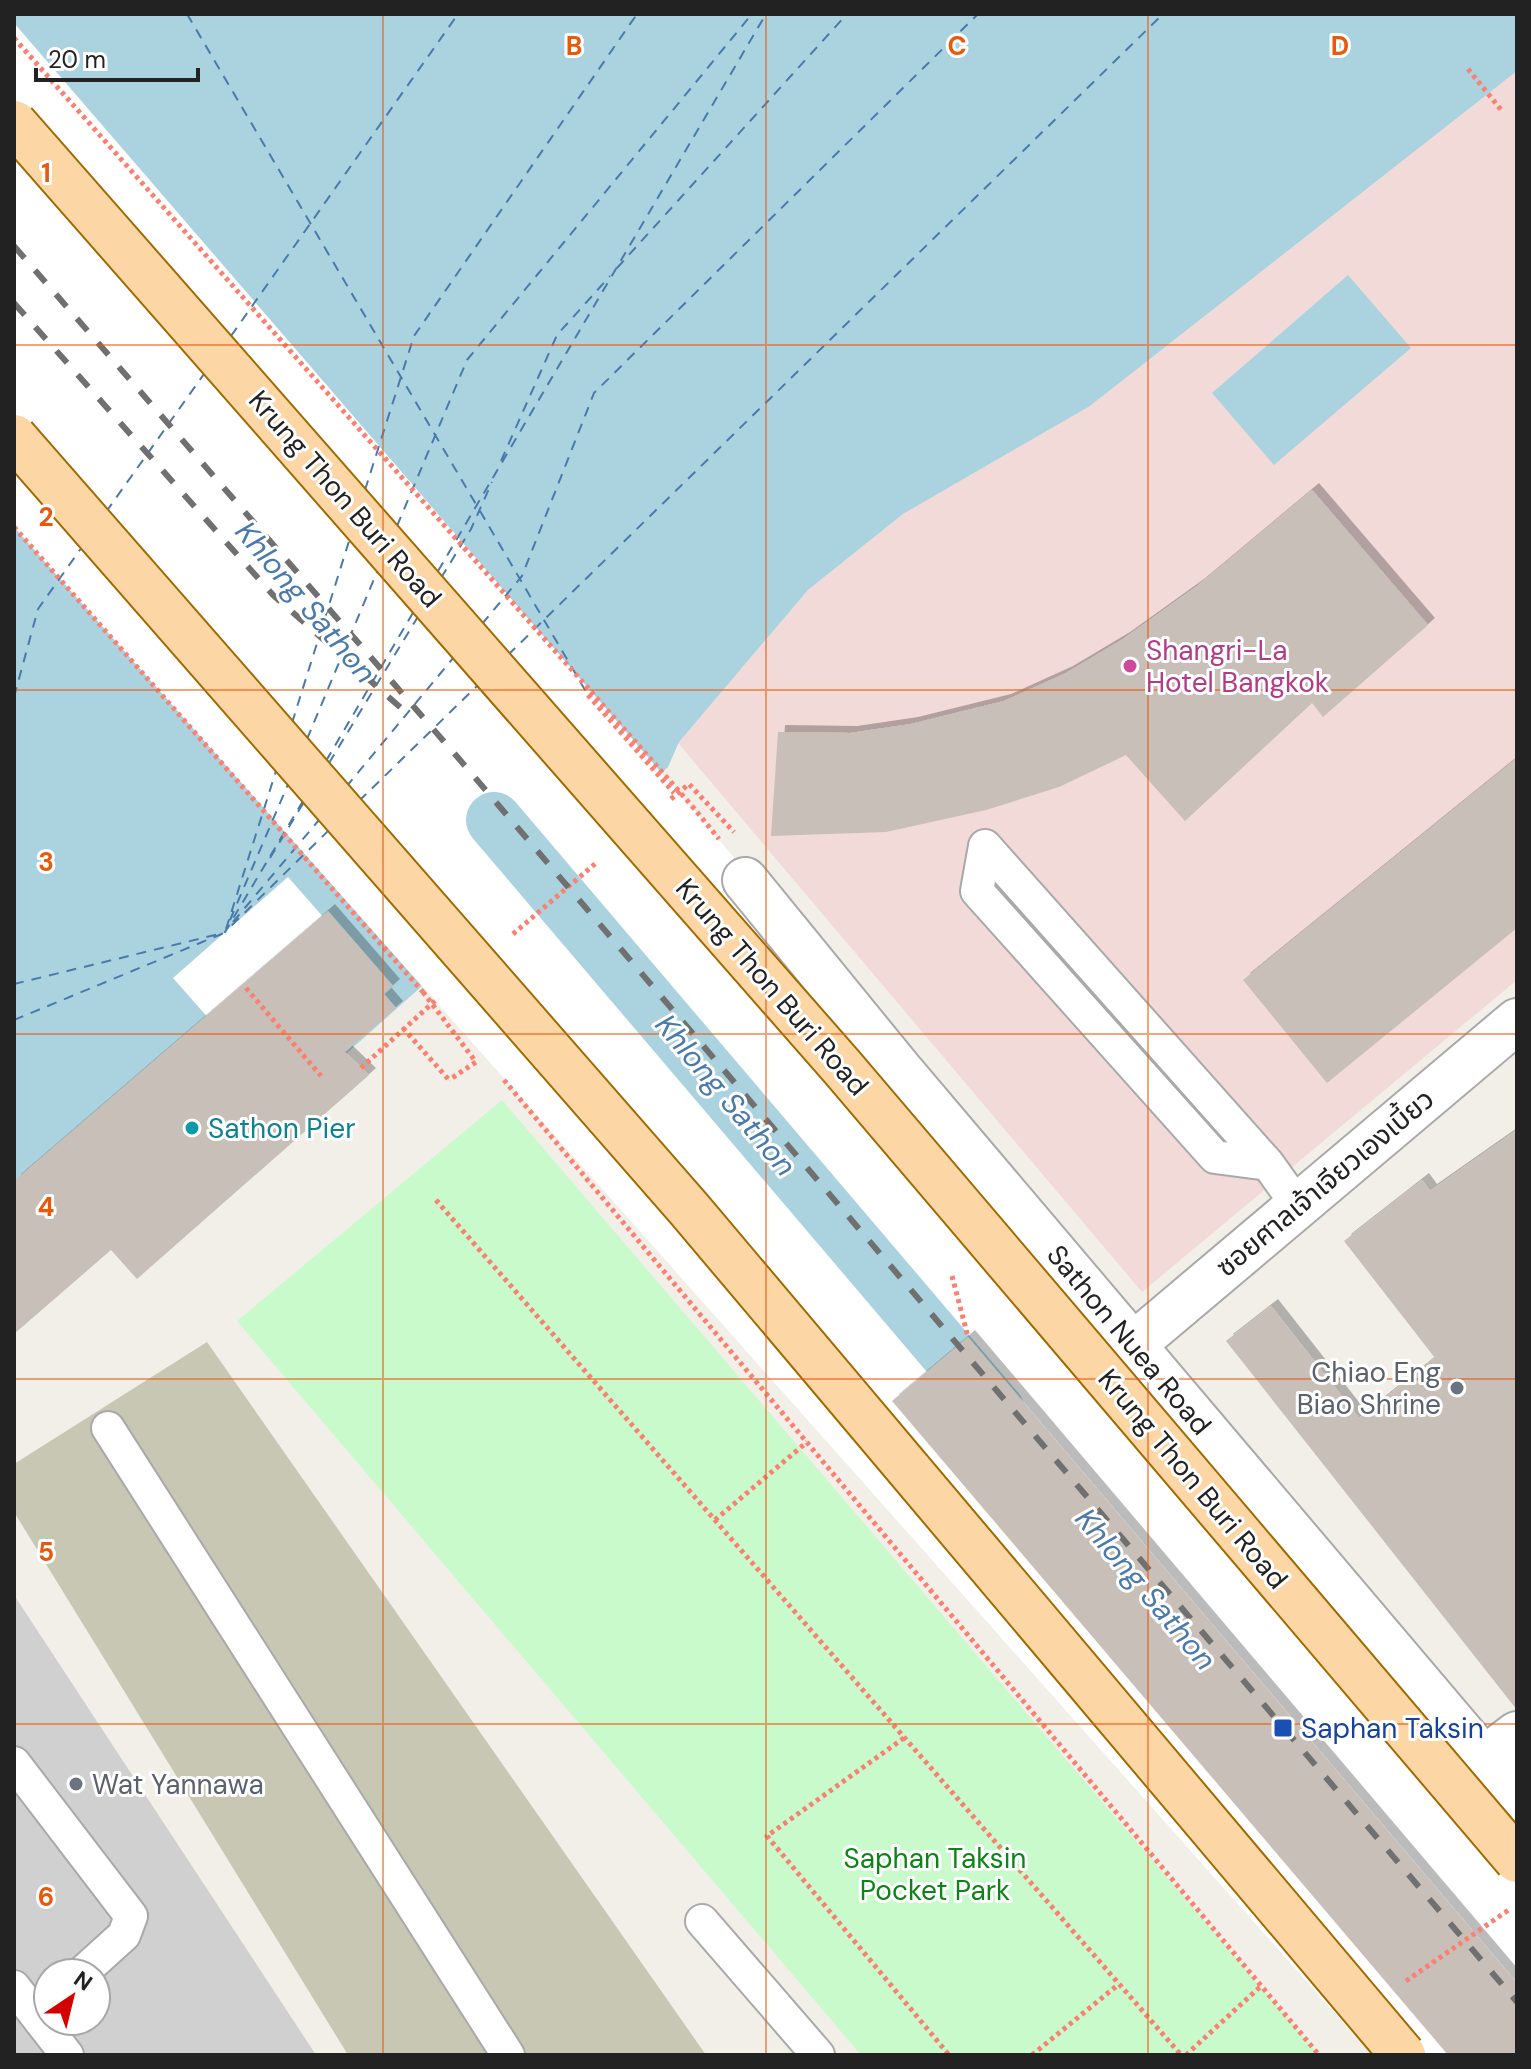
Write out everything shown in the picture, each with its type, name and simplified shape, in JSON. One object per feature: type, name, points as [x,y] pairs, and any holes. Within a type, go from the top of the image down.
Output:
[{"type":"main road","name":"Krung Thon Buri Road","points":[[14,123],[842,1067],[1517,1860]]},
{"type":"main road","points":[[14,437],[689,1209],[1403,2055]]},
{"type":"street","name":"Sathon Nuea Road","points":[[745,880],[900,1070],[1133,1345],[1501,1746],[1517,1798]]},
{"type":"street","name":"ซอยศาลเจ้าเจียวเองเบี้ยว","points":[[1133,1345],[1298,1206],[1512,1035]]},
{"type":"lane","points":[[1268,1164],[1215,1157],[977,891],[985,846],[1268,1164],[1298,1206]]},
{"type":"lane","points":[[108,1428],[508,2055]]},
{"type":"lane","points":[[14,1763],[131,1916],[124,1935],[100,1957]]},
{"type":"lane","points":[[702,1921],[818,2055]]},
{"type":"lane","points":[[14,1987],[32,2001]]},
{"type":"lane","points":[[57,2037],[67,2055]]},
{"type":"path","points":[[14,38],[724,845],[736,834],[689,784],[664,805]]},
{"type":"path","points":[[1468,69],[1502,111]]},
{"type":"path","points":[[14,527],[423,992],[476,1062],[449,1080],[403,1028]]},
{"type":"path","points":[[588,695],[662,779]]},
{"type":"path","points":[[508,938],[604,856]]},
{"type":"path","points":[[246,988],[321,1076]]},
{"type":"path","points":[[361,1068],[449,989]]},
{"type":"path","points":[[437,999],[467,1036]]},
{"type":"path","points":[[497,1072],[1319,2055]]},
{"type":"path","points":[[436,1200],[1184,2055],[1261,1986]]},
{"type":"path","points":[[715,1520],[807,1442]]},
{"type":"path","points":[[904,1738],[767,1836],[949,2055]]},
{"type":"path","points":[[1402,1984],[1517,1904]]},
{"type":"path","points":[[1032,2055],[1119,1984]]},
{"type":"path","points":[[1312,2047],[1325,2038]]},
{"type":"shaded area","name":"Shangri-La Hotel Bangkok","points":[[1517,71],[1517,980],[1142,1292],[678,743],[808,590],[903,514],[1090,406]]},
{"type":"shaded area","points":[[207,1342],[706,2055],[348,2055],[14,1512],[14,1464]]},
{"type":"shaded area","name":"Wat Yannawa","points":[[14,1595],[316,2055],[14,2055]]},
{"type":"green space","name":"Saphan Taksin Pocket Park","points":[[502,1100],[1319,2055],[861,2055],[237,1321]]},
{"type":"water","points":[[14,14],[1517,14],[1517,71],[1090,406],[903,514],[808,590],[679,742],[668,767],[321,1076],[14,1292]]},
{"type":"water","points":[[1348,275],[1411,348],[1274,465],[1212,393]]},
{"type":"pier","points":[[14,23],[703,821],[1517,1789],[1517,2055],[1372,2055],[14,527]]},
{"type":"pier","points":[[288,877],[325,919],[210,1020],[173,978]]},
{"type":"building","points":[[1312,490],[1428,625],[1323,717],[1312,703],[1185,821],[1126,755],[1059,787],[986,810],[886,832],[771,836],[778,732],[850,733],[911,724],[1004,701],[1066,673],[1123,639],[1197,586]]},
{"type":"building","points":[[1517,758],[1517,928],[1327,1083],[1243,980]]},
{"type":"building","name":"Sathon Pier","points":[[328,911],[393,986],[384,994],[396,1008],[345,1052],[369,1075],[137,1279],[111,1250],[14,1334],[14,1181]]},
{"type":"building","name":"Chiao Eng Biao Shrine","points":[[1517,1130],[1517,1710],[1226,1341],[1271,1306],[1359,1418],[1435,1358],[1344,1241],[1422,1180],[1430,1191]]},
{"type":"building","points":[[968,1337],[1517,1983],[1517,2055],[1448,2055],[892,1401]]},
{"type":"waterway","name":"Khlong Sathon","points":[[494,820],[997,1411]]},
{"type":"ferry route","points":[[187,14],[477,506]]},
{"type":"ferry route","points":[[231,336],[458,14]]},
{"type":"ferry route","points":[[365,490],[414,336],[637,14]]},
{"type":"ferry route","points":[[397,526],[467,360],[752,14]]},
{"type":"ferry route","points":[[438,571],[766,14]]},
{"type":"ferry route","points":[[617,268],[847,14]]},
{"type":"ferry route","points":[[482,624],[522,576],[594,393],[978,14]]},
{"type":"ferry route","points":[[508,655],[1163,14]]},
{"type":"ferry route","points":[[501,461],[557,335],[610,276]]},
{"type":"ferry route","points":[[106,512],[204,374]]},
{"type":"ferry route","points":[[441,578],[471,529],[492,482]]},
{"type":"ferry route","points":[[480,511],[588,695]]},
{"type":"ferry route","points":[[292,723],[350,538]]},
{"type":"ferry route","points":[[14,697],[38,609],[82,547]]},
{"type":"ferry route","points":[[307,739],[377,572]]},
{"type":"ferry route","points":[[326,761],[414,611]]},
{"type":"ferry route","points":[[329,763],[419,615]]},
{"type":"ferry route","points":[[346,787],[454,657]]},
{"type":"ferry route","points":[[359,801],[478,685]]},
{"type":"ferry route","points":[[226,929],[276,771]]},
{"type":"ferry route","points":[[230,920],[289,782]]},
{"type":"ferry route","points":[[303,801],[225,932],[329,830]]},
{"type":"ferry route","points":[[270,858],[304,802]]},
{"type":"ferry route","points":[[233,922],[319,820]]},
{"type":"ferry route","points":[[14,1020],[224,933]]},
{"type":"ferry route","points":[[14,984],[219,934]]},
{"type":"railway","points":[[14,246],[460,760],[1517,2002]]},
{"type":"railway","points":[[14,303],[273,595],[409,715]]},
{"type":"place","name":"Shangri-La Hotel Bangkok","points":[[1130,666]]},
{"type":"place","name":"Sathon Pier","points":[[192,1128]]},
{"type":"place","name":"Chiao Eng Biao Shrine","points":[[1457,1388]]},
{"type":"place","name":"Saphan Taksin","points":[[1283,1728]]},
{"type":"place","name":"Wat Yannawa","points":[[76,1784]]}]
